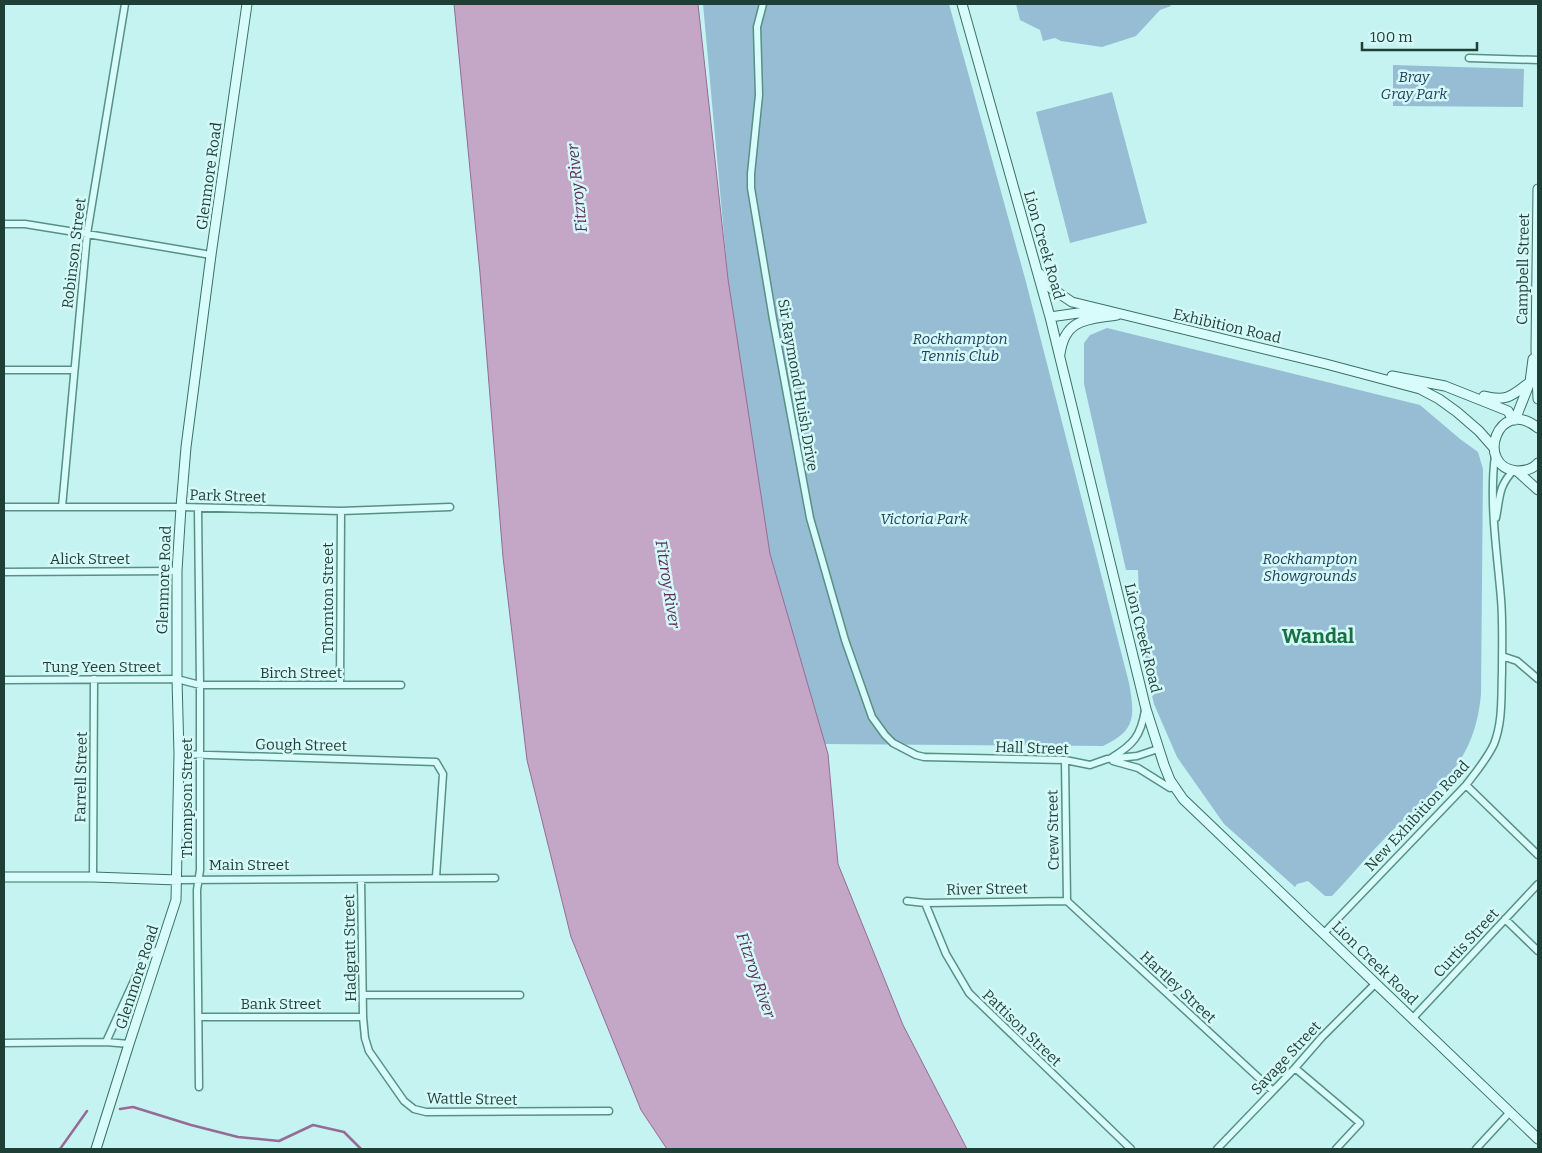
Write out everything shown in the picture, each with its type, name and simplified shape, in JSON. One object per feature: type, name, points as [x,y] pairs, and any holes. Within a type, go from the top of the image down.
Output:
[{"type":"street","name":"Robinson Street","points":[[62,507],[88,234],[125,4]]},
{"type":"street","name":"Glenmore Road","points":[[96,1149],[175,906],[178,880],[180,754],[176,679],[176,571],[181,507],[186,447],[211,255],[248,4]]},
{"type":"street","name":"Sir Raymond Huish Drive","points":[[763,4],[757,27],[759,95],[750,182],[772,319],[798,457],[811,523],[845,640],[872,717],[885,736],[904,750]]},
{"type":"street","name":"Lion Creek Road","points":[[962,4],[1050,317],[1146,709],[1170,780],[1183,799],[1538,1139]]},
{"type":"street","points":[[1469,58],[1538,60]]},
{"type":"street","name":"Campbell Street","points":[[1538,189],[1536,349],[1538,399]]},
{"type":"street","points":[[4,224],[25,224],[211,255]]},
{"type":"street","name":"Exhibition Road","points":[[1036,270],[1051,288],[1067,299],[1122,315],[1326,364],[1420,389],[1439,399],[1474,427],[1502,464],[1515,471],[1538,490]]},
{"type":"street","name":"Exhibition Road","points":[[1050,317],[1078,313],[1122,315]]},
{"type":"street","name":"Exhibition Road","points":[[1060,359],[1063,338],[1071,327],[1086,320],[1122,315]]},
{"type":"street","name":"Campbell Street","points":[[1514,420],[1530,382],[1536,349]]},
{"type":"street","name":"Exhibition Road","points":[[1326,364],[1445,386],[1495,399],[1505,399],[1530,382]]},
{"type":"street","points":[[4,370],[74,370]]},
{"type":"street","name":"Exhibition Road","points":[[1445,386],[1508,410],[1514,420]]},
{"type":"street","points":[[1494,451],[1494,441],[1500,428],[1514,420],[1524,420],[1538,428]]},
{"type":"street","name":"New Exhibition Road","points":[[1324,933],[1466,785],[1485,759],[1498,732],[1501,713],[1502,656],[1501,600],[1496,562],[1493,509],[1492,477],[1494,451]]},
{"type":"street","points":[[1515,471],[1530,469],[1538,463]]},
{"type":"street","name":"New Exhibition Road","points":[[1495,522],[1500,489],[1506,478],[1515,471]]},
{"type":"street","name":"Park Street","points":[[4,507],[181,507],[341,511],[450,507]]},
{"type":"street","name":"Thompson Street","points":[[198,508],[200,685],[198,880],[199,1088]]},
{"type":"street","name":"Thornton Street","points":[[340,685],[341,511]]},
{"type":"street","name":"Alick Street","points":[[4,572],[176,571]]},
{"type":"street","points":[[1502,656],[1517,661],[1538,679]]},
{"type":"street","name":"Farrell Street","points":[[92,876],[94,679]]},
{"type":"street","name":"Tung Yeen Street","points":[[4,680],[176,679],[200,685]]},
{"type":"street","name":"Birch Street","points":[[200,685],[401,685]]},
{"type":"street","points":[[1107,759],[1126,749],[1138,736],[1146,709]]},
{"type":"street","name":"Hall Street","points":[[904,750],[924,757],[1065,760],[1090,765],[1107,759],[1137,756],[1158,749]]},
{"type":"street","name":"Gough Street","points":[[180,754],[436,762],[442,774],[436,877]]},
{"type":"street","points":[[1107,759],[1138,768],[1170,788],[1174,787]]},
{"type":"street","name":"Crew Street","points":[[1065,760],[1066,900]]},
{"type":"street","points":[[1466,785],[1538,855]]},
{"type":"street","name":"Main Street","points":[[4,877],[92,876],[178,880],[495,878]]},
{"type":"street","name":"Hadgratt Street","points":[[361,879],[363,1017]]},
{"type":"street","name":"Curtis Street","points":[[1412,1018],[1538,884]]},
{"type":"street","name":"River Street","points":[[907,901],[925,903],[1066,900]]},
{"type":"street","name":"Hartley Street","points":[[1066,900],[1273,1091]]},
{"type":"street","name":"Pattison Street","points":[[925,903],[946,954],[969,993],[1131,1149]]},
{"type":"street","points":[[1505,920],[1538,951]]},
{"type":"street","points":[[106,1042],[143,961],[160,949]]},
{"type":"street","name":"Savage Street","points":[[1217,1149],[1295,1068],[1322,1037],[1375,984]]},
{"type":"street","points":[[363,995],[520,995]]},
{"type":"street","name":"Bank Street","points":[[199,1016],[363,1017]]},
{"type":"street","name":"Wattle Street","points":[[363,1017],[365,1038],[369,1051],[404,1101],[414,1109],[443,1113],[609,1111]]},
{"type":"street","points":[[4,1043],[106,1042],[129,1044]]},
{"type":"street","points":[[1295,1068],[1360,1123],[1336,1149]]},
{"type":"street","points":[[1476,1149],[1510,1112]]},
{"type":"green space","name":"Victoria Park","points":[[703,4],[949,4],[1026,282],[1129,683],[1132,705],[1131,721],[1122,734],[1114,740],[1103,746],[825,744],[770,554],[728,279]]},
{"type":"green space","points":[[1016,4],[1170,4],[1171,6],[1160,10],[1136,36],[1102,47],[1061,41],[1055,38],[1043,41],[1040,30],[1020,20]]},
{"type":"green space","name":"Bray Gray Park","points":[[1393,65],[1524,69],[1523,107],[1393,106]]},
{"type":"green space","points":[[1112,92],[1147,223],[1070,243],[1036,112]]},
{"type":"green space","name":"Rockhampton Showgrounds","points":[[1107,328],[1420,405],[1478,452],[1483,469],[1481,694],[1477,719],[1461,758],[1450,773],[1332,896],[1325,896],[1308,881],[1297,884],[1295,887],[1224,824],[1177,757],[1154,704],[1141,649],[1138,570],[1126,570],[1084,384],[1084,343],[1090,335]]},
{"type":"water","name":"Fitzroy River","points":[[454,4],[698,4],[728,279],[770,554],[828,754],[838,864],[903,1025],[967,1149],[667,1149],[641,1110],[571,937],[527,760],[503,557],[480,273]]},
{"type":"waterway","points":[[120,1109],[133,1107],[238,1137],[279,1141],[313,1125],[344,1132],[361,1149]]},
{"type":"waterway","points":[[60,1149],[87,1111]]},
{"type":"district","name":"Wandal","points":[[1318,636]]},
{"type":"park label","name":"Rockhampton Tennis Club","points":[[960,348]]}]
